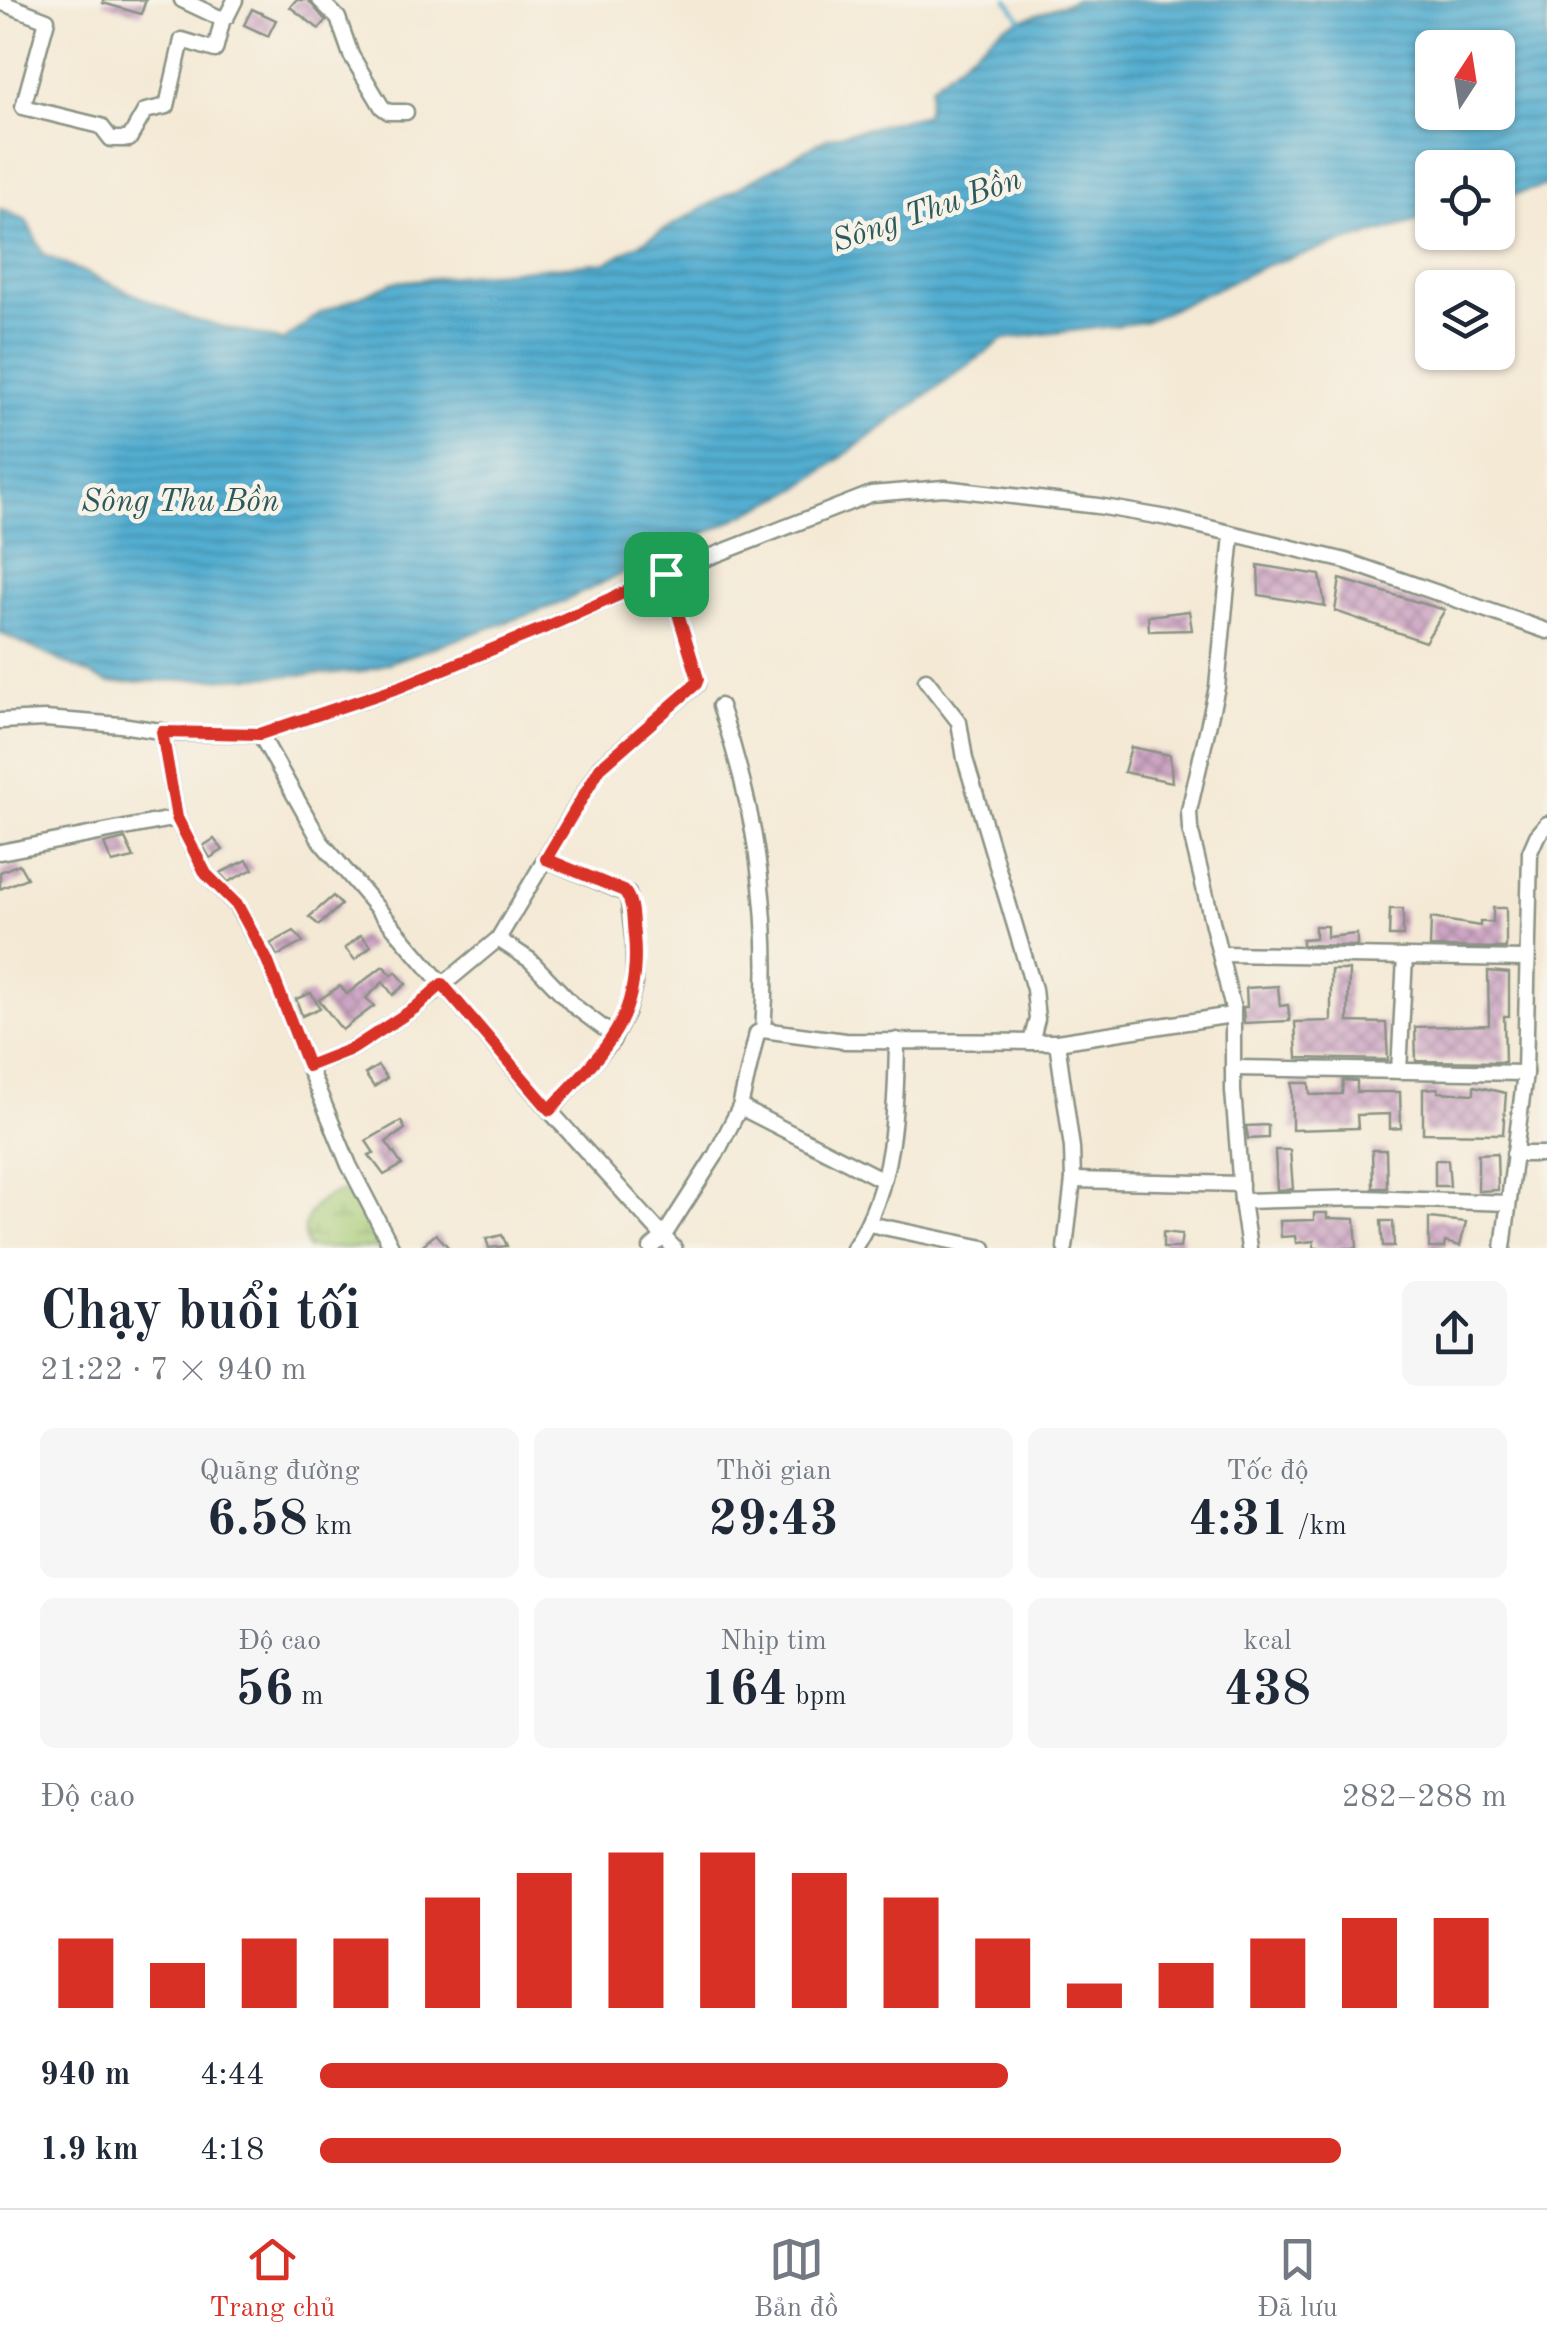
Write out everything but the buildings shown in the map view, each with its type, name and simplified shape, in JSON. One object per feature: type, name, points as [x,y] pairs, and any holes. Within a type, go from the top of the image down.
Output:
[{"type":"street","points":[[182,0],[223,18]]},
{"type":"street","points":[[0,2],[47,20],[24,107],[101,126],[111,140],[129,139],[146,111],[167,106],[182,40],[214,50],[223,18],[235,0]]},
{"type":"street","points":[[320,0],[338,18],[351,55],[382,107],[389,112],[406,112]]},
{"type":"street","points":[[0,721],[64,720],[162,732],[260,734],[400,687],[666,574],[871,494],[944,488],[1168,518],[1346,562],[1547,631]]},
{"type":"street","points":[[1232,535],[1217,688],[1189,811],[1232,1014],[1242,1201],[1249,1248]]},
{"type":"street","points":[[308,1066],[354,1048],[415,1008],[498,939],[600,768],[696,684],[698,679],[666,574]]},
{"type":"street","points":[[926,680],[959,722],[966,759],[1034,989],[1037,1019],[1030,1042]]},
{"type":"street","points":[[720,706],[744,786],[762,881],[766,992],[763,1030]]},
{"type":"street","points":[[162,732],[177,818],[206,874],[238,906],[267,960],[349,1165],[392,1248]]},
{"type":"street","points":[[260,734],[322,842],[550,1110],[669,1242]]},
{"type":"street","points":[[0,852],[177,818]]},
{"type":"street","points":[[1503,1248],[1525,1072],[1530,852],[1547,824]]},
{"type":"street","points":[[546,859],[624,891],[630,897],[634,945],[634,985],[626,1014],[614,1036],[550,1110]]},
{"type":"street","points":[[498,939],[530,960],[574,1006],[614,1036]]},
{"type":"street","points":[[1221,954],[1526,959]]},
{"type":"street","points":[[1398,1070],[1404,957]]},
{"type":"street","points":[[651,1248],[669,1242],[716,1156],[740,1107],[757,1032],[845,1041],[1058,1042],[1232,1014]]},
{"type":"street","points":[[854,1248],[869,1224],[883,1180],[896,1110],[897,1040]]},
{"type":"street","points":[[1058,1042],[1073,1180],[1064,1248]]},
{"type":"street","points":[[1233,1068],[1525,1072]]},
{"type":"street","points":[[740,1107],[883,1180]]},
{"type":"street","points":[[1514,1154],[1547,1154]]},
{"type":"street","points":[[1073,1180],[1241,1184]]},
{"type":"street","points":[[1242,1201],[1364,1198],[1508,1203]]},
{"type":"street","points":[[869,1224],[976,1247]]},
{"type":"green space","points":[[339,1192],[345,1192],[382,1248],[307,1248],[305,1229],[310,1213]]},
{"type":"water","name":"Sông Thu Bồn","points":[[1075,0],[1547,0],[1547,185],[1515,194],[1515,150],[1415,150],[1415,222],[1269,264],[1144,322],[1004,339],[798,489],[556,605],[362,672],[109,683],[0,633],[0,209],[26,220],[44,255],[191,319],[283,341],[320,313],[394,282],[607,262],[827,138],[926,114],[931,86],[1004,26]]},
{"type":"waterway","points":[[1008,0],[1022,21]]},
{"type":"route","points":[[666,574],[698,679],[696,684],[600,768],[546,859],[630,897],[634,985],[626,1014],[612,1041],[550,1110],[442,984],[415,1008],[354,1048],[308,1066],[267,960],[238,906],[206,874],[177,818],[162,732],[260,734],[400,687],[666,574]]}]
